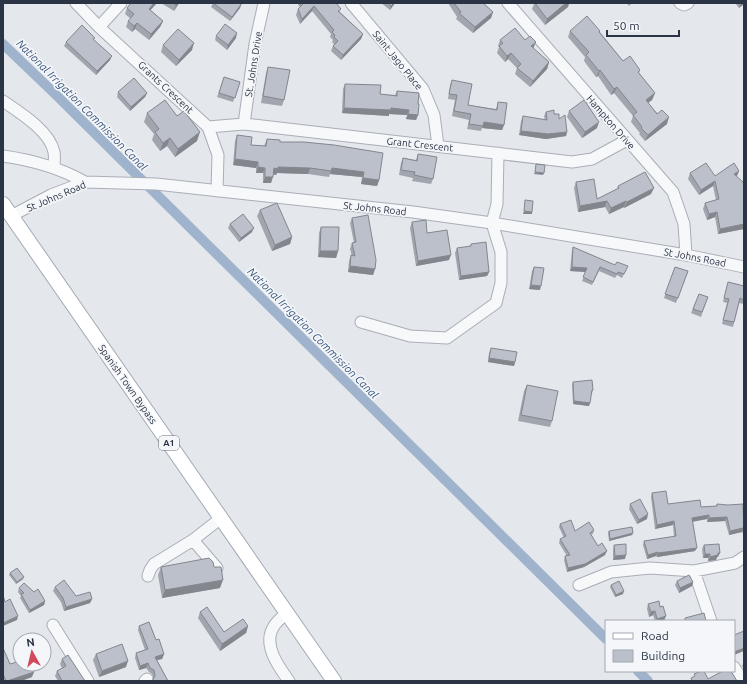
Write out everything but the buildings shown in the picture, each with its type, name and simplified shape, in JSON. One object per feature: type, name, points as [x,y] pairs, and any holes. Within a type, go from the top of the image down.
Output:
[{"type":"main road","name":"Spanish Town Bypass","points":[[7,210],[334,681]]},
{"type":"street","name":"Grants Crescent","points":[[76,3],[99,27],[208,126],[218,155],[217,191]]},
{"type":"street","points":[[99,27],[121,3]]},
{"type":"street","name":"St. Johns Drive","points":[[244,124],[255,44],[264,3]]},
{"type":"street","name":"Saint Jago Place","points":[[351,3],[423,89],[434,115],[438,146]]},
{"type":"street","name":"Hampton Drive","points":[[508,3],[672,192],[684,224],[686,255]]},
{"type":"street","points":[[680,3],[684,5],[688,3]]},
{"type":"street","points":[[3,101],[36,125],[49,140],[54,151],[54,168]]},
{"type":"street","name":"Grant Crescent","points":[[208,126],[244,124],[572,162],[592,159],[627,140]]},
{"type":"street","points":[[361,322],[410,336],[447,338],[496,303],[502,283],[501,252],[492,223],[497,204],[498,153]]},
{"type":"street","points":[[3,156],[21,158],[54,168],[72,174],[86,182]]},
{"type":"street","name":"St Johns Road","points":[[7,210],[86,182],[156,184],[413,212],[492,223],[686,255],[744,267]]},
{"type":"street","points":[[148,576],[154,564],[193,540],[221,518]]},
{"type":"street","points":[[193,540],[217,568]]},
{"type":"street","points":[[580,585],[611,572],[650,568],[694,571],[735,563],[744,557]]},
{"type":"street","points":[[694,571],[711,620]]},
{"type":"street","points":[[287,612],[274,626],[270,639],[270,647],[282,672],[289,681]]},
{"type":"street","points":[[53,625],[88,681]]},
{"type":"street","points":[[735,669],[743,681]]},
{"type":"waterway","name":"National Irrigation Commission Canal","points":[[3,44],[605,638]]},
{"type":"waterway","name":"National Irrigation Commission Canal","points":[[639,672],[648,681]]}]
